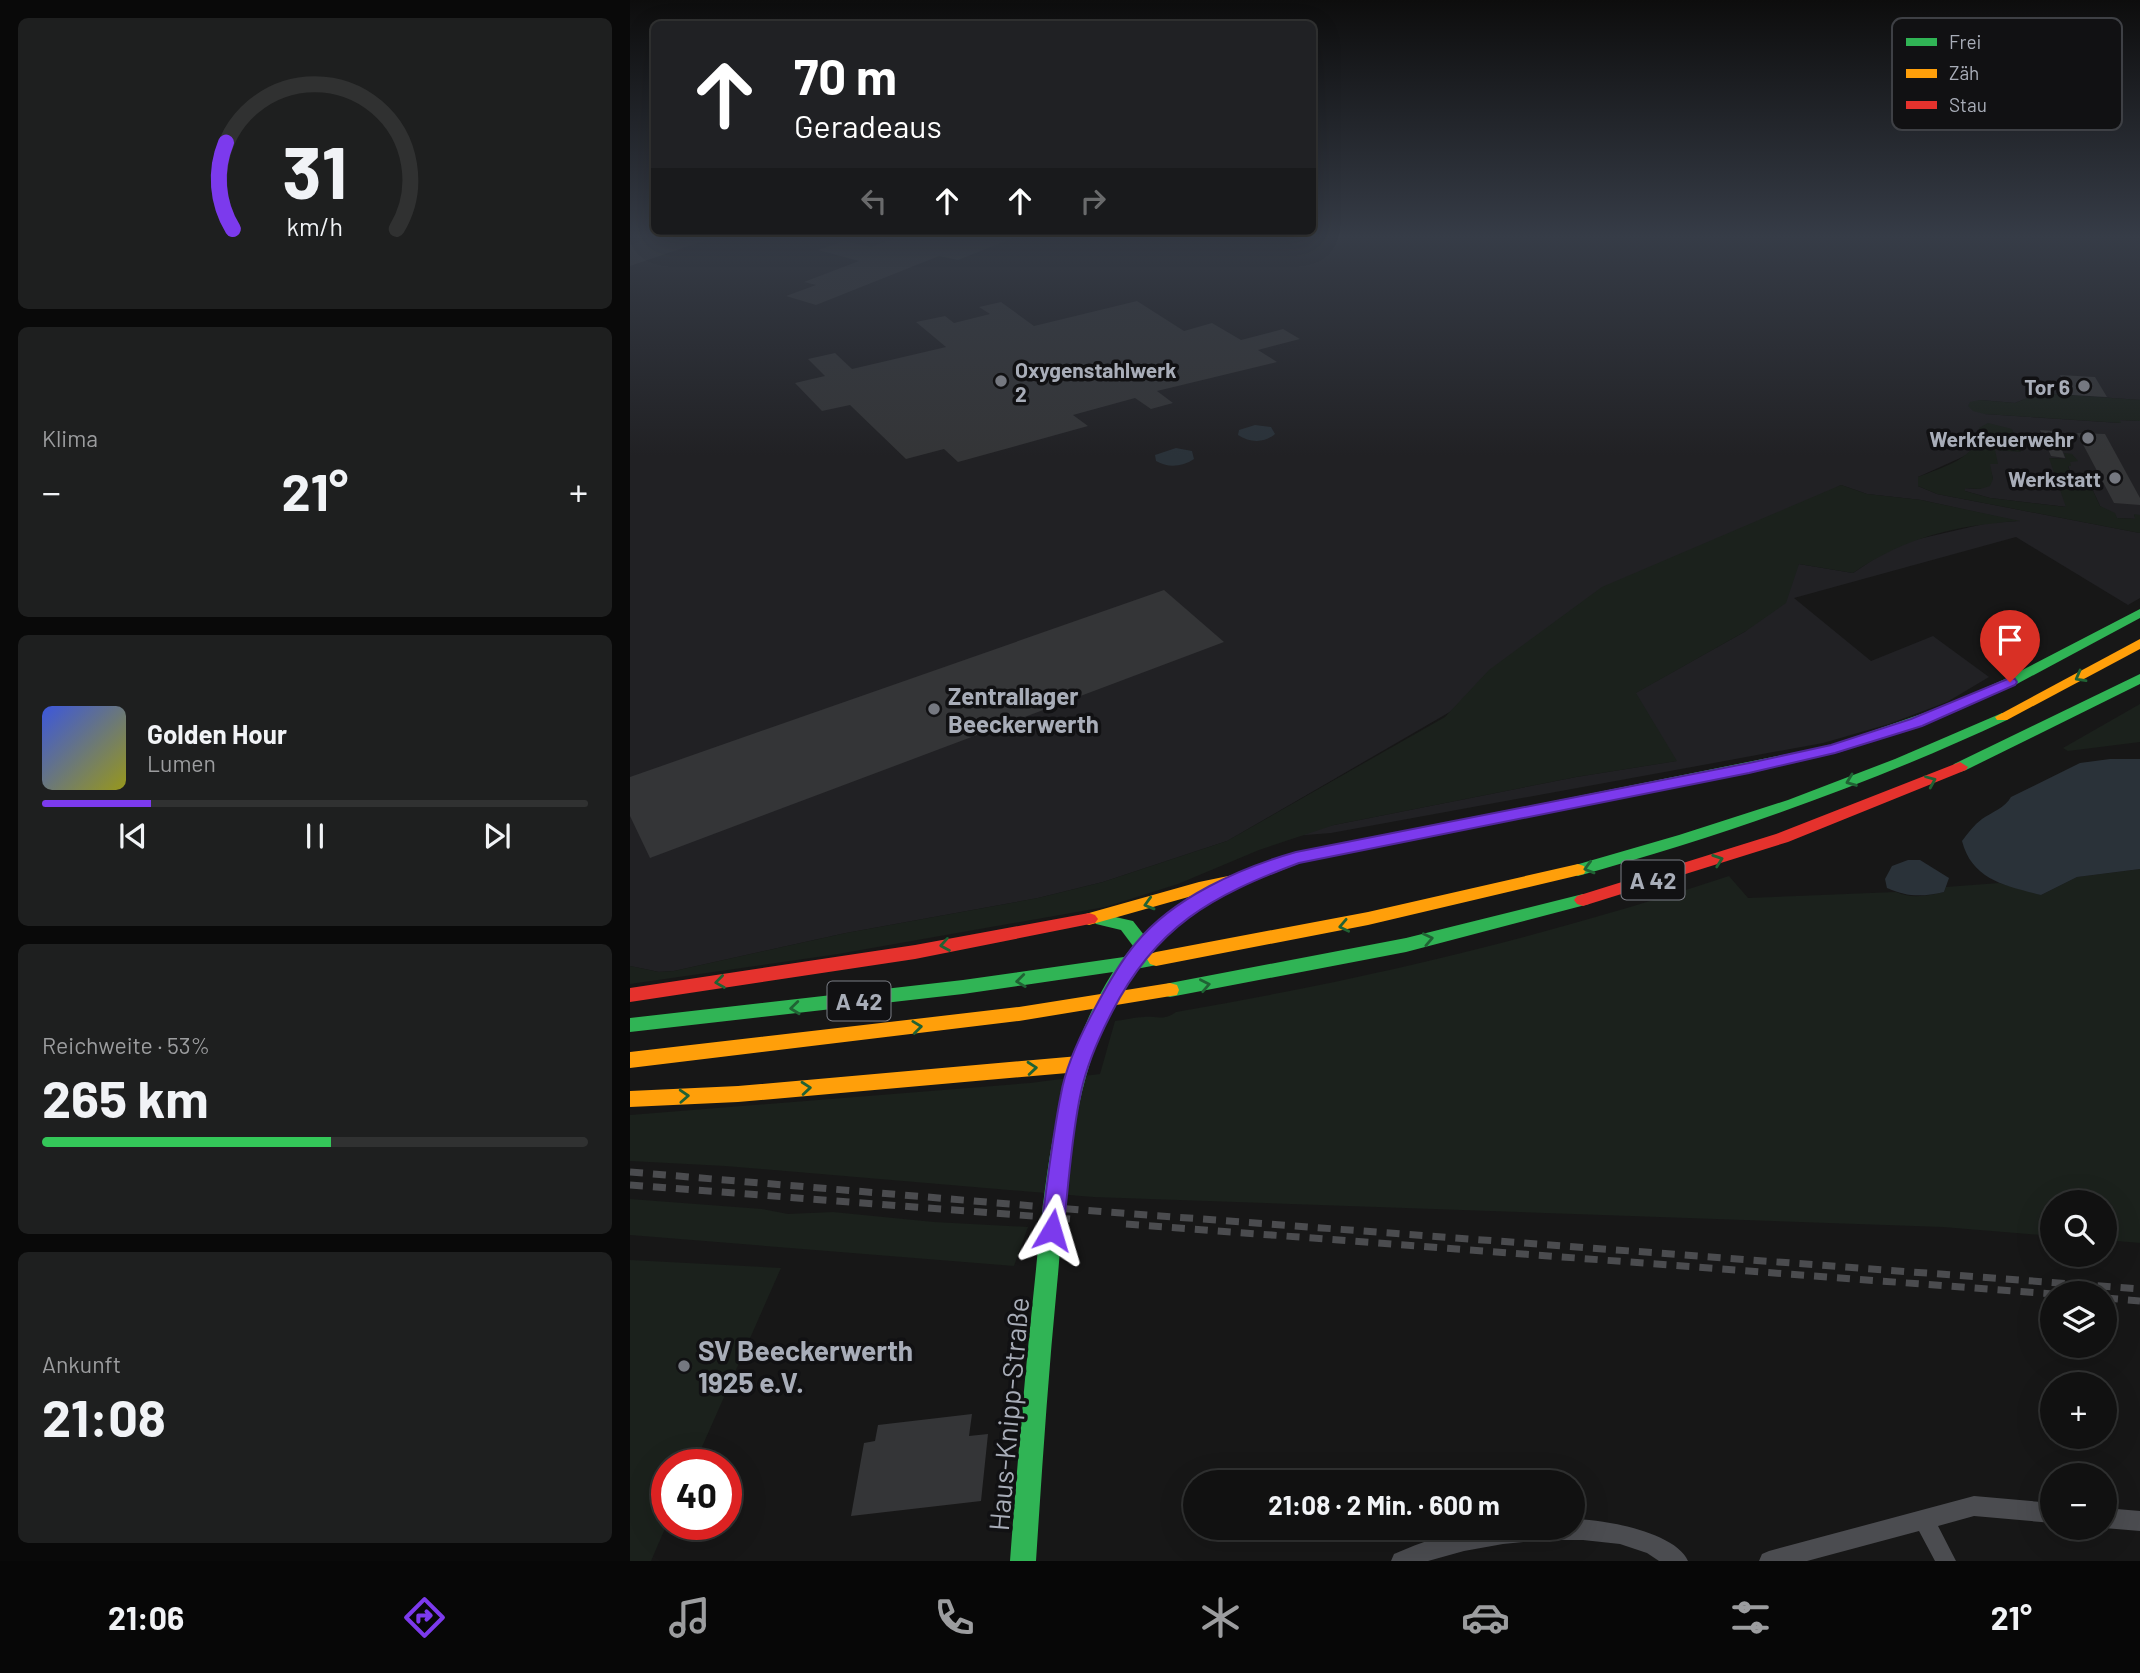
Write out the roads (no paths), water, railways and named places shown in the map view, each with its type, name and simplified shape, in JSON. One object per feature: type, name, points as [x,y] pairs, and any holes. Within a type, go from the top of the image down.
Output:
[{"type":"main road","points":[[630,995],[775,974],[1084,920],[1156,903],[1205,885],[1238,880],[1296,858],[1753,767],[1845,745],[1952,708],[2010,682],[2140,613]]},
{"type":"main road","name":"A 42","points":[[630,1025],[914,995],[1161,960],[1314,933],[1555,877],[1663,846],[1820,793],[1938,747],[2012,712],[2140,643]]},
{"type":"main road","name":"A 42","points":[[630,1060],[1067,1008],[1138,997],[1452,934],[1688,870],[1881,802],[1970,764],[2140,678]]},
{"type":"main road","name":"Haus-Knipp-Straße","points":[[1023,1561],[1041,1309],[1067,1116],[1079,1064],[1102,1010],[1143,946],[1180,914],[1238,880]]},
{"type":"main road","points":[[1084,920],[1114,920],[1129,925],[1136,931],[1143,946]]},
{"type":"main road","points":[[630,1099],[855,1084],[1079,1064]]},
{"type":"street","points":[[1769,1561],[1974,1506],[2040,1512]]},
{"type":"street","points":[[1924,1519],[1946,1561]]},
{"type":"street","points":[[2117,1519],[2140,1521]]},
{"type":"street","points":[[1402,1561],[1454,1543],[1501,1533],[1550,1529],[1614,1532],[1664,1548],[1678,1561]]},
{"type":"railway","points":[[630,1172],[1081,1210],[2140,1289]]},
{"type":"railway","points":[[630,1185],[1070,1219]]},
{"type":"railway","points":[[1126,1224],[2040,1293]]},
{"type":"railway","points":[[2117,1299],[2140,1301]]},
{"type":"place","name":"Oxygenstahlwerk 2","points":[[1001,381]]},
{"type":"place","name":"Tor 6","points":[[2084,386]]},
{"type":"place","name":"Werkfeuerwehr","points":[[2088,438]]},
{"type":"place","name":"Werkstatt","points":[[2115,478]]},
{"type":"place","name":"Zentrallager Beeckerwerth","points":[[934,709]]},
{"type":"place","name":"SV Beeckerwerth 1925 e.V.","points":[[684,1366]]}]
